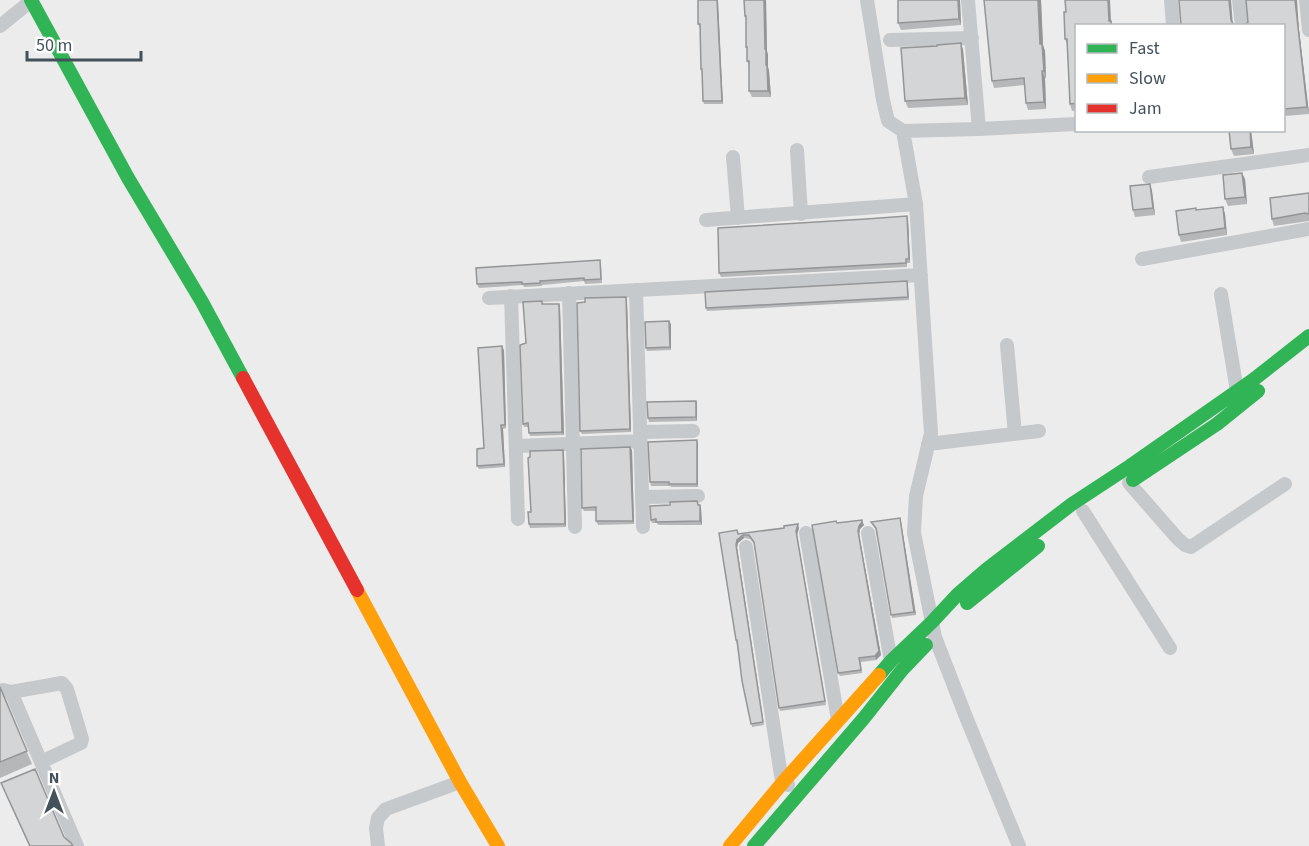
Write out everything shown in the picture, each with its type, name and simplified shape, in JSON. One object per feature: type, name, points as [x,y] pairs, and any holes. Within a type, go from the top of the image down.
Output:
[{"type":"street","points":[[0,26],[31,0],[128,178],[208,313],[460,782],[498,846]]},
{"type":"street","points":[[867,0],[888,121],[903,131],[1075,124]]},
{"type":"street","points":[[968,0],[979,129]]},
{"type":"street","points":[[1171,0],[1173,24]]},
{"type":"street","points":[[1239,0],[1242,24]]},
{"type":"street","points":[[1306,0],[1309,30]]},
{"type":"street","points":[[890,40],[972,38]]},
{"type":"street","points":[[903,131],[916,204],[931,433],[916,496],[914,533],[935,637],[1019,846]]},
{"type":"street","points":[[796,150],[801,214]]},
{"type":"street","points":[[1149,177],[1309,155]]},
{"type":"street","points":[[733,157],[738,218]]},
{"type":"street","points":[[706,220],[916,204]]},
{"type":"street","points":[[1142,259],[1309,229]]},
{"type":"street","points":[[489,298],[921,275]]},
{"type":"street","points":[[636,290],[643,527]]},
{"type":"street","points":[[569,293],[575,527]]},
{"type":"street","points":[[1221,294],[1237,391]]},
{"type":"street","points":[[511,296],[518,519]]},
{"type":"street","points":[[730,846],[784,781],[891,661],[958,594],[1071,504],[1237,391],[1309,336]]},
{"type":"street","points":[[1007,345],[1015,434]]},
{"type":"street","points":[[754,846],[864,718],[902,670],[972,598],[1083,511],[1217,424],[1309,349]]},
{"type":"street","points":[[516,446],[573,443],[693,431]]},
{"type":"street","points":[[928,444],[1039,431]]},
{"type":"street","points":[[1129,483],[1178,539],[1191,547],[1285,484]]},
{"type":"street","points":[[642,497],[698,496]]},
{"type":"street","points":[[1083,511],[1170,648]]},
{"type":"street","points":[[806,533],[838,720]]},
{"type":"street","points":[[868,533],[891,661]]},
{"type":"street","points":[[746,547],[782,780],[798,794]]},
{"type":"street","points":[[39,768],[81,743],[82,739],[67,688],[62,683],[5,692],[39,768],[77,846]]},
{"type":"street","points":[[378,846],[376,828],[378,818],[386,810],[460,782]]},
{"type":"building","points":[[698,0],[717,0],[722,101],[703,101]]},
{"type":"building","points":[[744,0],[764,0],[768,91],[749,91]]},
{"type":"building","points":[[898,0],[958,0],[959,19],[898,23]]},
{"type":"building","points":[[984,0],[1038,0],[1044,71],[1042,71],[1044,102],[1026,103],[1024,78],[992,81]]},
{"type":"building","points":[[1065,0],[1108,0],[1109,21],[1111,21],[1111,24],[1075,24],[1075,103],[1070,104],[1067,39],[1065,39],[1064,12],[1066,12]]},
{"type":"building","points":[[1179,0],[1229,0],[1233,24],[1181,24]]},
{"type":"building","points":[[1246,0],[1295,0],[1307,107],[1285,109],[1285,24],[1246,24]]},
{"type":"building","points":[[961,43],[965,98],[905,101],[901,48]]},
{"type":"building","points":[[1229,132],[1250,132],[1251,147],[1231,149]]},
{"type":"building","points":[[1242,173],[1245,197],[1225,199],[1223,175]]},
{"type":"building","points":[[1150,184],[1153,208],[1133,210],[1130,186]]},
{"type":"building","points":[[1309,193],[1309,214],[1272,219],[1270,198]]},
{"type":"building","points":[[1223,207],[1225,228],[1179,235],[1176,211]]},
{"type":"building","points":[[907,216],[909,259],[906,259],[906,263],[719,273],[718,228]]},
{"type":"building","points":[[600,260],[601,279],[584,280],[584,278],[522,284],[522,282],[477,284],[476,268]]},
{"type":"building","points":[[907,281],[908,297],[706,308],[705,292]]},
{"type":"building","points":[[626,297],[630,429],[580,431],[577,303],[585,302],[585,298]]},
{"type":"building","points":[[542,301],[542,304],[559,304],[562,432],[529,433],[528,423],[523,424],[520,345],[526,343],[523,302]]},
{"type":"building","points":[[669,321],[670,347],[646,348],[645,322]]},
{"type":"building","points":[[502,346],[505,425],[501,425],[504,464],[477,466],[477,449],[484,448],[478,348]]},
{"type":"building","points":[[696,401],[696,417],[648,418],[647,402]]},
{"type":"building","points":[[697,440],[697,484],[650,482],[648,442]]},
{"type":"building","points":[[630,447],[633,521],[596,521],[596,507],[582,508],[581,449]]},
{"type":"building","points":[[563,450],[565,524],[529,524],[528,512],[531,512],[528,458],[530,451]]},
{"type":"building","points":[[697,501],[700,505],[700,521],[656,522],[656,519],[651,520],[650,506],[670,505],[670,502]]},
{"type":"building","points":[[900,518],[914,612],[891,615],[876,528],[871,522]]},
{"type":"building","points":[[862,520],[858,531],[879,651],[875,656],[859,658],[861,670],[838,673],[812,525]]},
{"type":"building","points":[[798,524],[796,531],[825,701],[779,708],[754,542],[749,535],[743,535],[737,540],[736,545],[763,722],[751,724],[719,533],[737,530],[738,534]]},
{"type":"building","points":[[0,687],[27,751],[0,762]]},
{"type":"building","points":[[35,769],[64,837],[73,846],[30,846],[1,783]]},
{"type":"traffic: fast","points":[[31,0],[128,178],[202,302],[243,378]]},
{"type":"traffic: fast","points":[[879,675],[958,594],[987,569],[1072,504],[1253,380],[1309,336]]},
{"type":"traffic: fast","points":[[1133,480],[1217,424],[1258,391]]},
{"type":"traffic: fast","points":[[967,603],[1038,546]]},
{"type":"traffic: fast","points":[[754,846],[864,718],[902,670],[926,645]]},
{"type":"traffic: slow","points":[[357,590],[460,782],[498,846]]},
{"type":"traffic: slow","points":[[730,846],[784,781],[879,675]]},
{"type":"traffic: jam","points":[[243,378],[357,590]]}]
